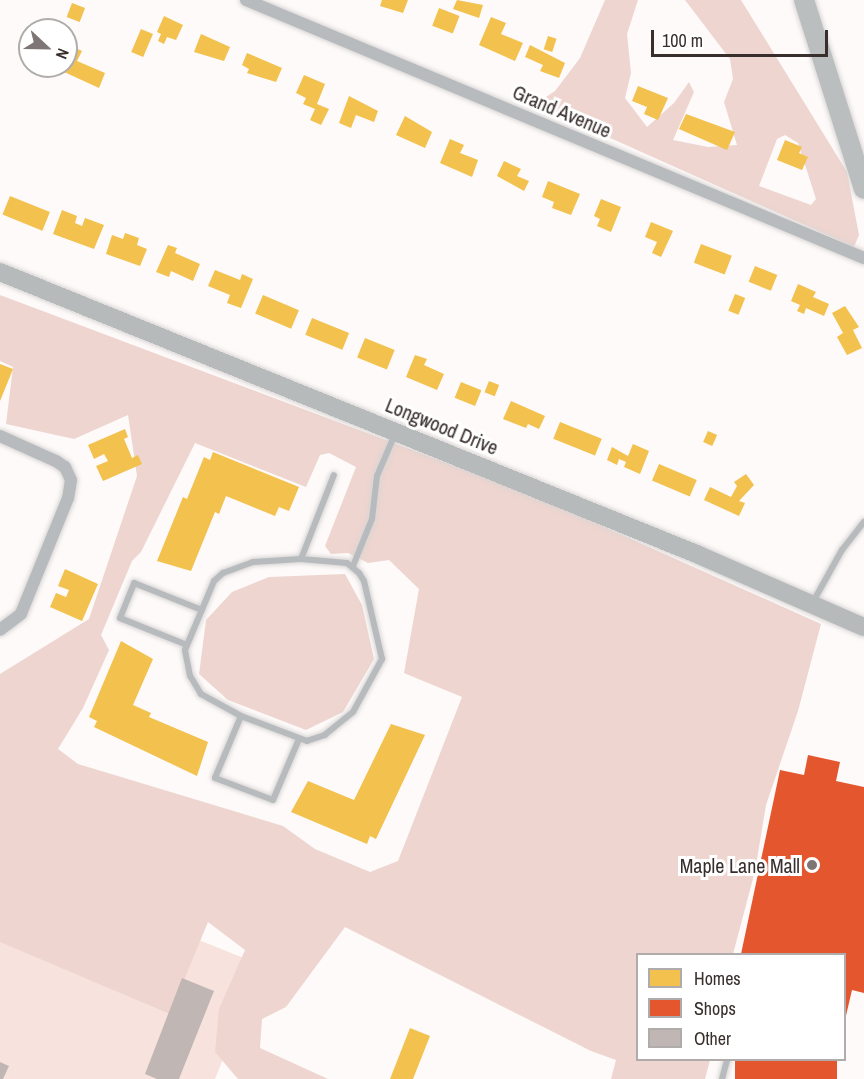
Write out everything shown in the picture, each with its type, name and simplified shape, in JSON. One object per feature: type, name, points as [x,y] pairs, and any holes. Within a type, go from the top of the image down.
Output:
[{"type":"main road","points":[[804,0],[864,189]]},
{"type":"main road","name":"Longwood Drive","points":[[0,272],[396,432],[864,627]]},
{"type":"street","name":"Grand Avenue","points":[[246,0],[864,258]]},
{"type":"street","points":[[0,436],[56,461],[65,467],[71,480],[68,498],[21,614],[0,630]]},
{"type":"lane","points":[[353,566],[372,519],[377,476],[396,432]]},
{"type":"lane","points":[[301,559],[334,474]]},
{"type":"lane","points":[[812,604],[842,550],[864,522]]},
{"type":"lane","points":[[301,559],[353,566],[364,581],[382,650],[381,667],[360,702],[337,728],[316,740],[299,739],[241,716],[201,694],[194,686],[187,664],[187,645],[214,581],[231,568],[301,559]]},
{"type":"lane","points":[[187,645],[120,618],[134,583],[202,609]]},
{"type":"lane","points":[[241,716],[215,777],[263,797],[273,800],[299,739]]},
{"type":"lane","points":[[722,1079],[726,1061]]},
{"type":"shaded area","points":[[605,0],[638,0],[627,34],[631,73],[625,98],[647,127],[674,103],[689,82],[694,92],[673,140],[708,147],[737,145],[724,102],[733,79],[730,59],[685,0],[741,0],[847,172],[859,235],[854,247],[552,112],[540,101],[555,91],[580,58]],"holes":[[[785,135],[798,143],[816,199],[811,205],[759,186],[777,139]]]},
{"type":"shaded area","points":[[0,295],[537,497],[821,624],[798,711],[766,805],[755,871],[733,953],[636,953],[636,1061],[710,1061],[705,1079],[611,1079],[616,1060],[591,1051],[345,927],[286,1007],[262,1019],[260,1048],[328,1079],[238,1079],[215,1052],[219,1009],[245,950],[208,922],[170,1014],[0,942],[0,674],[89,619],[137,476],[128,415],[74,439],[6,424],[13,367],[0,361]],"holes":[[[195,443],[306,487],[320,455],[329,453],[356,467],[325,546],[331,554],[348,553],[368,563],[389,560],[419,589],[404,673],[462,697],[398,861],[370,872],[315,849],[283,826],[78,764],[58,749],[83,708],[109,650],[101,635],[132,561],[141,552]]]},
{"type":"shaded area","points":[[345,574],[362,605],[374,659],[343,712],[306,730],[228,700],[199,674],[206,620],[232,592],[269,577]]},
{"type":"shaded area","points":[[154,922],[261,965],[215,1079],[0,1079],[0,927]]},
{"type":"building: Homes","points":[[382,0],[408,0],[403,13],[380,6]]},
{"type":"building: Homes","points":[[457,0],[483,5],[479,18],[453,9]]},
{"type":"building: Homes","points":[[72,3],[85,8],[80,22],[78,18],[67,17]]},
{"type":"building: Homes","points":[[439,8],[460,16],[453,34],[432,26]]},
{"type":"building: Homes","points":[[164,16],[183,25],[176,40],[167,37],[164,44],[158,41],[161,34],[157,32]]},
{"type":"building: Homes","points":[[491,17],[506,23],[501,34],[523,43],[515,61],[479,45]]},
{"type":"building: Homes","points":[[141,29],[153,34],[143,57],[131,52]]},
{"type":"building: Homes","points":[[201,34],[230,47],[224,61],[194,52]]},
{"type":"building: Homes","points":[[548,36],[557,39],[552,52],[544,49]]},
{"type":"building: Homes","points":[[530,45],[565,63],[559,78],[540,71],[543,65],[525,57]]},
{"type":"building: Homes","points":[[247,53],[282,68],[276,82],[247,73],[249,69],[242,65]]},
{"type":"building: Homes","points":[[78,61],[105,73],[99,88],[77,78]]},
{"type":"building: Homes","points":[[304,75],[325,84],[317,104],[329,109],[321,125],[310,120],[315,109],[303,104],[306,98],[296,93]]},
{"type":"building: Homes","points":[[638,86],[668,98],[658,120],[644,114],[647,107],[632,101]]},
{"type":"building: Homes","points":[[349,96],[378,111],[374,122],[356,115],[351,128],[339,123]]},
{"type":"building: Homes","points":[[686,114],[735,132],[727,150],[679,129]]},
{"type":"building: Homes","points":[[405,116],[432,132],[425,148],[396,135]]},
{"type":"building: Homes","points":[[450,139],[464,145],[460,153],[478,160],[472,177],[440,163]]},
{"type":"building: Homes","points":[[785,140],[802,147],[799,153],[808,157],[802,170],[777,160]]},
{"type":"building: Homes","points":[[504,161],[521,169],[517,176],[529,181],[524,191],[497,176]]},
{"type":"building: Homes","points":[[548,181],[580,194],[571,215],[552,208],[554,202],[542,197]]},
{"type":"building: Homes","points":[[10,196],[50,212],[42,231],[3,215]]},
{"type":"building: Homes","points":[[601,199],[621,207],[611,232],[597,226],[600,219],[594,216]]},
{"type":"building: Homes","points":[[62,210],[77,216],[75,223],[82,226],[85,218],[104,225],[94,249],[53,234]]},
{"type":"building: Homes","points":[[651,222],[673,231],[661,257],[652,253],[657,242],[645,237]]},
{"type":"building: Homes","points":[[125,233],[139,238],[137,245],[147,249],[140,266],[106,254],[112,235],[123,239]]},
{"type":"building: Homes","points":[[701,244],[732,256],[725,274],[694,263]]},
{"type":"building: Homes","points":[[168,245],[177,248],[175,253],[200,264],[193,281],[171,271],[169,277],[156,272]]},
{"type":"building: Homes","points":[[755,266],[777,275],[771,291],[749,282]]},
{"type":"building: Homes","points":[[215,270],[240,280],[242,274],[253,279],[241,308],[227,303],[230,295],[208,286]]},
{"type":"building: Homes","points":[[798,284],[816,292],[813,297],[829,304],[824,316],[806,308],[804,314],[797,311],[800,305],[791,301]]},
{"type":"building: Homes","points":[[735,294],[745,298],[738,315],[728,311]]},
{"type":"building: Homes","points":[[263,295],[299,310],[291,329],[255,313]]},
{"type":"building: Homes","points":[[845,306],[859,327],[853,330],[862,348],[847,355],[837,337],[843,333],[832,313]]},
{"type":"building: Homes","points":[[312,318],[349,333],[342,350],[305,335]]},
{"type":"building: Homes","points":[[365,338],[395,350],[387,369],[357,357]]},
{"type":"building: Homes","points":[[415,355],[427,359],[424,365],[444,374],[437,390],[406,377]]},
{"type":"building: Homes","points":[[0,364],[13,369],[0,401]]},
{"type":"building: Homes","points":[[489,381],[499,385],[495,396],[485,392]]},
{"type":"building: Homes","points":[[461,382],[481,390],[475,406],[455,398]]},
{"type":"building: Homes","points":[[511,401],[545,416],[539,429],[528,424],[526,428],[503,419]]},
{"type":"building: Homes","points":[[560,422],[602,439],[595,456],[553,439]]},
{"type":"building: Homes","points":[[125,429],[128,437],[124,439],[132,458],[138,455],[142,464],[103,481],[96,466],[108,461],[104,454],[94,459],[88,445]]},
{"type":"building: Homes","points":[[708,431],[717,435],[712,446],[703,442]]},
{"type":"building: Homes","points":[[633,444],[649,451],[640,474],[624,467],[626,462],[619,459],[617,465],[607,460],[612,447],[628,456]]},
{"type":"building: Homes","points":[[213,452],[299,487],[289,511],[279,507],[275,516],[226,496],[219,514],[215,512],[191,571],[157,561],[183,497],[187,499],[204,457],[210,460]]},
{"type":"building: Homes","points":[[659,464],[697,480],[690,497],[652,481]]},
{"type":"building: Homes","points":[[746,474],[754,485],[739,501],[745,503],[739,516],[704,500],[710,487],[731,497],[737,486],[734,482]]},
{"type":"building: Homes","points":[[65,569],[98,584],[82,621],[50,607],[56,593],[66,597],[69,590],[58,586]]},
{"type":"building: Homes","points":[[121,641],[153,659],[133,705],[151,713],[149,717],[208,742],[197,776],[94,727],[97,721],[89,717]]},
{"type":"building: Homes","points":[[391,724],[425,735],[376,839],[370,836],[367,844],[291,812],[308,781],[354,800]]},
{"type":"building: Homes","points":[[410,1028],[430,1036],[413,1079],[390,1079]]},
{"type":"building: Shops","name":"Maple Lane Mall","points":[[808,755],[840,762],[836,781],[864,787],[864,993],[852,990],[846,1016],[846,953],[741,953],[780,770],[804,775]]},
{"type":"building: Shops","points":[[735,1061],[837,1061],[837,1079],[735,1079]]},
{"type":"building: Other","points":[[182,978],[214,991],[179,1079],[157,1079],[145,1074]]},
{"type":"building: Other","points":[[0,1062],[9,1066],[3,1079],[0,1079]]},
{"type":"place","name":"Maple Lane Mall","points":[[812,865]]}]
